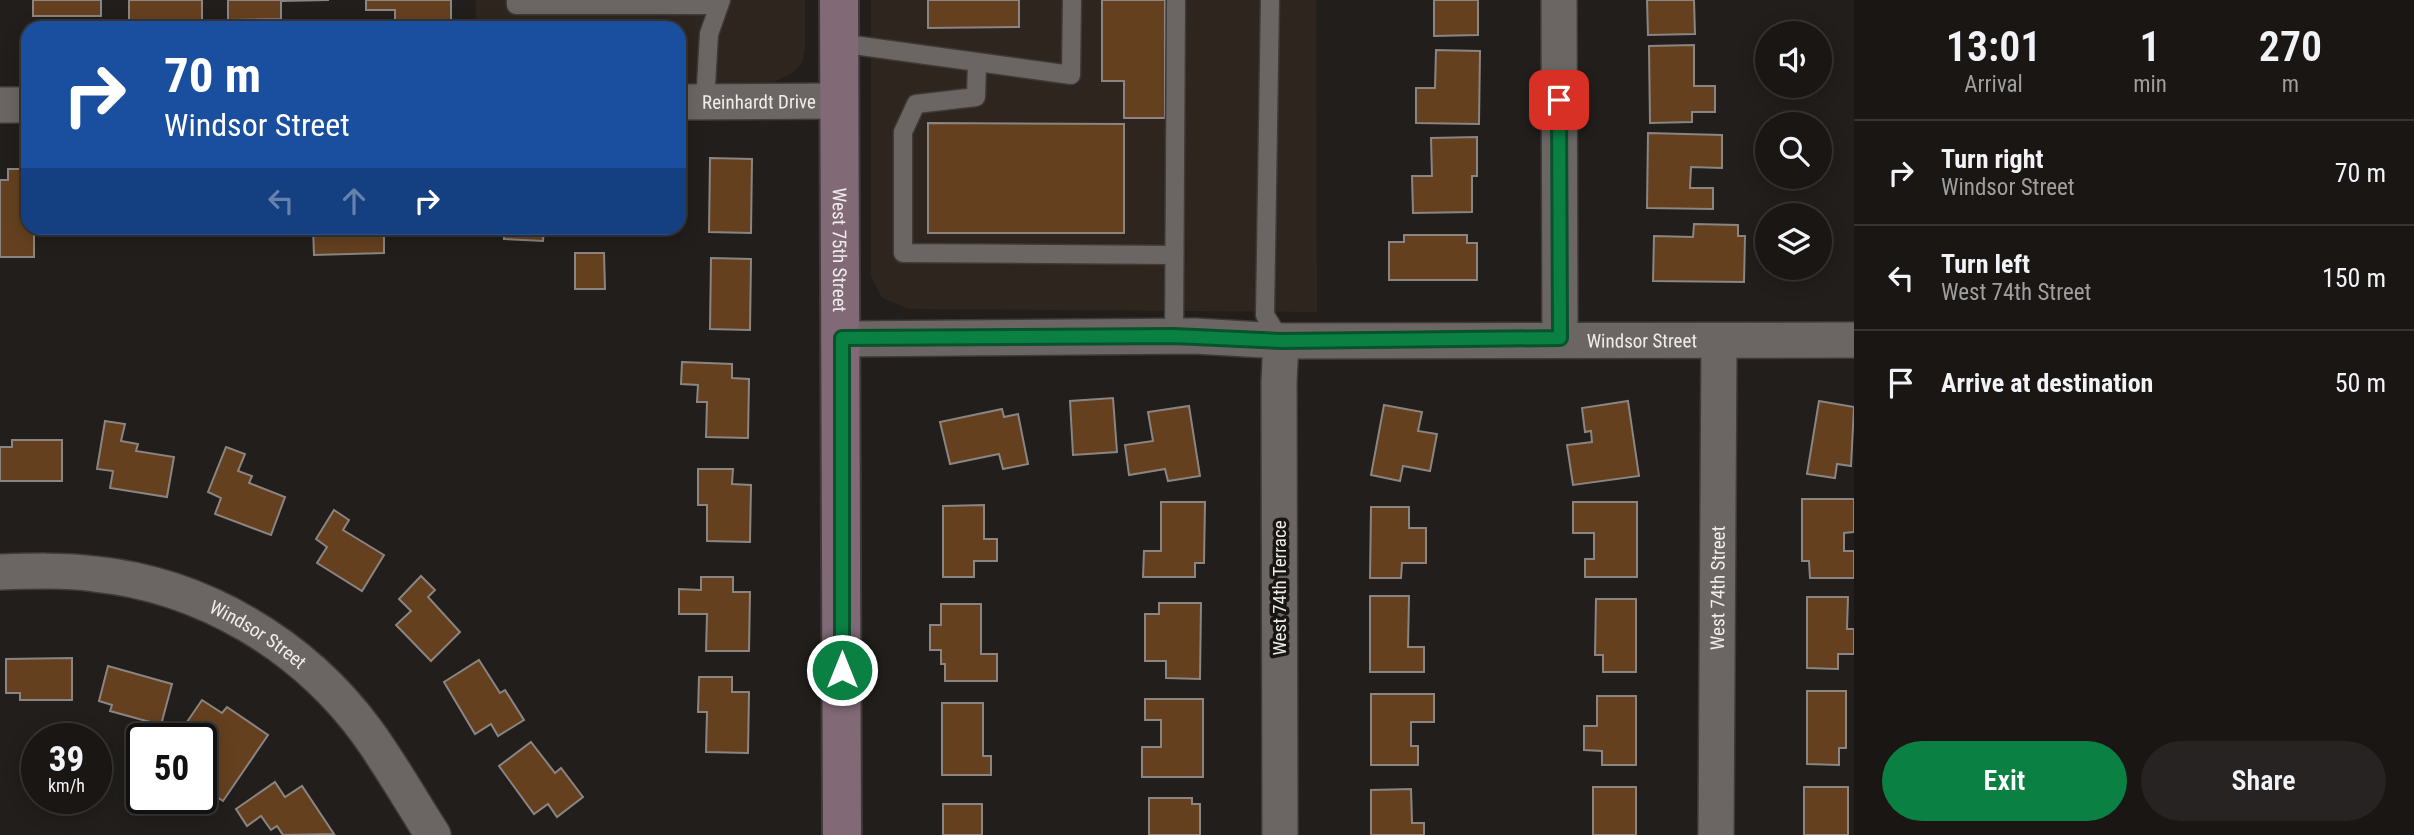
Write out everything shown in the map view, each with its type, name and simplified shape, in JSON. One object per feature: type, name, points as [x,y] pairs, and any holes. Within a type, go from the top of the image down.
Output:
[{"type":"main road","name":"West 75th Street","points":[[839,0],[842,835]]},
{"type":"street","points":[[1559,0],[1560,338]]},
{"type":"street","name":"Reinhardt Drive","points":[[692,102],[839,101]]},
{"type":"street","points":[[0,105],[21,105]]},
{"type":"street","name":"Windsor Street","points":[[842,338],[1174,336],[1281,341],[1560,338],[1719,342],[1854,340]]},
{"type":"street","name":"West 74th Terrace","points":[[1280,835],[1281,341]]},
{"type":"street","name":"West 74th Street","points":[[1716,835],[1719,342]]},
{"type":"street","name":"Windsor Street","points":[[0,572],[97,574],[147,583],[214,606],[250,625],[284,648],[331,690],[367,732],[433,835]]},
{"type":"lane","points":[[516,0],[516,5],[720,3],[709,34],[692,102]]},
{"type":"lane","points":[[839,43],[1071,75],[1072,0]]},
{"type":"lane","points":[[1174,336],[1177,0]]},
{"type":"lane","points":[[1270,0],[1265,315],[1281,341]]},
{"type":"lane","points":[[977,63],[976,97],[916,104],[903,132],[903,253],[1174,255]]},
{"type":"shaded area","points":[[476,0],[805,0],[805,48],[802,63],[794,72],[770,84],[686,83],[686,21],[476,21]]},
{"type":"shaded area","points":[[871,0],[1316,0],[1317,312],[908,309],[882,298],[871,277]]},
{"type":"building","points":[[33,0],[101,0],[101,16],[33,16]]},
{"type":"building","points":[[129,0],[202,0],[202,20],[129,20]]},
{"type":"building","points":[[228,0],[329,0],[281,1],[281,19],[228,20]]},
{"type":"building","points":[[366,0],[451,0],[451,20],[395,20],[395,10],[366,10]]},
{"type":"building","points":[[928,0],[1019,0],[1019,27],[928,28]]},
{"type":"building","points":[[1102,0],[1165,0],[1165,118],[1124,118],[1124,81],[1102,81]]},
{"type":"building","points":[[1434,0],[1478,0],[1478,35],[1434,36]]},
{"type":"building","points":[[1647,0],[1694,0],[1695,34],[1648,35]]},
{"type":"building","points":[[1694,45],[1694,86],[1715,86],[1715,112],[1692,112],[1692,122],[1650,123],[1649,46]]},
{"type":"building","points":[[1436,50],[1480,51],[1479,124],[1416,123],[1416,88],[1435,88]]},
{"type":"building","points":[[928,123],[1124,124],[1124,233],[928,233]]},
{"type":"building","points":[[1648,133],[1722,135],[1722,168],[1691,167],[1690,188],[1713,188],[1713,209],[1647,208]]},
{"type":"building","points":[[1477,137],[1477,176],[1472,176],[1472,212],[1413,213],[1412,176],[1432,176],[1431,138]]},
{"type":"building","points":[[710,158],[752,159],[751,233],[709,232]]},
{"type":"building","points":[[8,169],[21,169],[21,235],[34,235],[34,257],[0,257],[0,180],[8,180]]},
{"type":"building","points":[[1694,224],[1738,225],[1738,236],[1745,236],[1744,282],[1653,281],[1654,236],[1693,237]]},
{"type":"building","points":[[313,235],[384,235],[384,253],[314,255]]},
{"type":"building","points":[[504,235],[543,235],[543,241],[504,239]]},
{"type":"building","points":[[1404,235],[1467,235],[1467,243],[1477,243],[1477,280],[1389,280],[1389,242],[1404,242]]},
{"type":"building","points":[[575,253],[604,253],[605,289],[575,289]]},
{"type":"building","points":[[711,258],[751,259],[750,330],[710,329]]},
{"type":"building","points":[[682,362],[732,364],[732,378],[749,379],[748,438],[706,437],[707,402],[697,402],[698,385],[681,384]]},
{"type":"building","points":[[1113,398],[1117,452],[1073,455],[1070,401]]},
{"type":"building","points":[[1628,401],[1639,476],[1573,485],[1567,445],[1592,442],[1591,431],[1585,432],[1582,408]]},
{"type":"building","points":[[1819,401],[1854,407],[1851,466],[1837,464],[1835,478],[1807,474]]},
{"type":"building","points":[[1384,405],[1422,412],[1418,431],[1437,434],[1430,471],[1403,466],[1400,481],[1371,475]]},
{"type":"building","points":[[1189,406],[1200,476],[1168,481],[1165,469],[1129,475],[1125,445],[1153,441],[1148,412]]},
{"type":"building","points":[[1002,409],[1004,417],[1018,414],[1028,464],[1003,469],[999,454],[950,464],[940,422]]},
{"type":"building","points":[[105,421],[125,424],[121,441],[138,444],[136,451],[174,457],[167,497],[110,488],[113,471],[97,469]]},
{"type":"building","points":[[12,440],[62,440],[62,481],[0,481],[0,447],[12,447]]},
{"type":"building","points":[[226,447],[245,454],[238,471],[252,476],[249,483],[285,497],[271,535],[215,514],[221,498],[208,492]]},
{"type":"building","points":[[698,469],[733,469],[732,484],[751,485],[750,542],[707,541],[707,505],[698,505]]},
{"type":"building","points":[[1802,499],[1854,499],[1854,532],[1844,533],[1844,551],[1854,551],[1854,578],[1810,578],[1809,561],[1802,561]]},
{"type":"building","points":[[1161,502],[1205,502],[1204,563],[1195,563],[1195,577],[1143,577],[1144,551],[1161,551]]},
{"type":"building","points":[[1573,502],[1637,502],[1637,577],[1585,577],[1585,559],[1594,559],[1594,533],[1573,533]]},
{"type":"building","points":[[984,505],[984,539],[997,539],[997,561],[974,561],[974,577],[943,577],[943,506]]},
{"type":"building","points":[[1371,507],[1409,507],[1409,528],[1426,528],[1426,563],[1402,563],[1401,578],[1370,578]]},
{"type":"building","points":[[334,510],[349,520],[343,530],[384,555],[362,591],[317,563],[327,547],[316,539]]},
{"type":"building","points":[[421,576],[435,590],[428,597],[460,632],[431,661],[396,625],[411,611],[399,599]]},
{"type":"building","points":[[701,577],[733,577],[733,592],[750,592],[749,651],[706,651],[707,614],[679,614],[679,589],[701,590]]},
{"type":"building","points":[[1370,596],[1409,596],[1408,647],[1424,647],[1424,672],[1370,672]]},
{"type":"building","points":[[1807,597],[1848,597],[1847,629],[1854,629],[1854,654],[1838,654],[1838,669],[1807,668]]},
{"type":"building","points":[[1596,599],[1636,599],[1636,672],[1603,672],[1603,655],[1595,655]]},
{"type":"building","points":[[1159,603],[1201,603],[1200,679],[1166,678],[1166,661],[1145,661],[1145,614],[1159,614]]},
{"type":"building","points":[[941,604],[981,604],[981,654],[997,654],[997,681],[945,681],[945,664],[941,664],[941,650],[930,650],[930,625],[941,625]]},
{"type":"building","points":[[72,658],[72,700],[20,700],[20,693],[6,693],[6,659]]},
{"type":"building","points":[[479,660],[500,693],[505,690],[524,720],[498,736],[491,724],[475,734],[444,682]]},
{"type":"building","points":[[108,666],[172,684],[162,723],[110,711],[112,705],[99,701]]},
{"type":"building","points":[[699,677],[732,677],[732,692],[749,692],[748,753],[706,752],[707,712],[698,712]]},
{"type":"building","points":[[1807,691],[1846,691],[1846,748],[1839,748],[1839,765],[1807,764]]},
{"type":"building","points":[[1371,694],[1434,694],[1434,722],[1411,722],[1411,746],[1418,746],[1418,765],[1371,765]]},
{"type":"building","points":[[1597,696],[1636,696],[1636,765],[1602,765],[1602,751],[1584,750],[1584,726],[1597,726]]},
{"type":"building","points":[[1145,699],[1203,699],[1203,777],[1142,777],[1142,747],[1161,747],[1161,720],[1145,720]]},
{"type":"building","points":[[202,700],[222,713],[227,707],[268,735],[223,801],[217,797],[217,723],[186,723]]},
{"type":"building","points":[[942,703],[983,703],[983,756],[991,756],[991,775],[942,775]]},
{"type":"building","points":[[531,742],[555,773],[561,768],[583,797],[557,817],[548,804],[534,814],[499,766]]},
{"type":"building","points":[[275,782],[285,797],[302,786],[334,834],[283,835],[277,826],[271,830],[261,816],[247,826],[236,809]]},
{"type":"building","points":[[1593,787],[1636,787],[1636,835],[1593,835]]},
{"type":"building","points":[[1804,787],[1848,787],[1848,835],[1804,835]]},
{"type":"building","points":[[1411,789],[1412,823],[1424,823],[1424,835],[1371,835],[1371,790]]},
{"type":"building","points":[[1149,798],[1192,798],[1192,804],[1200,804],[1200,835],[1149,835]]},
{"type":"building","points":[[943,804],[982,804],[982,835],[943,835]]},
{"type":"route","points":[[842,670],[842,338],[1195,336],[1281,341],[1560,338],[1559,100]]}]
